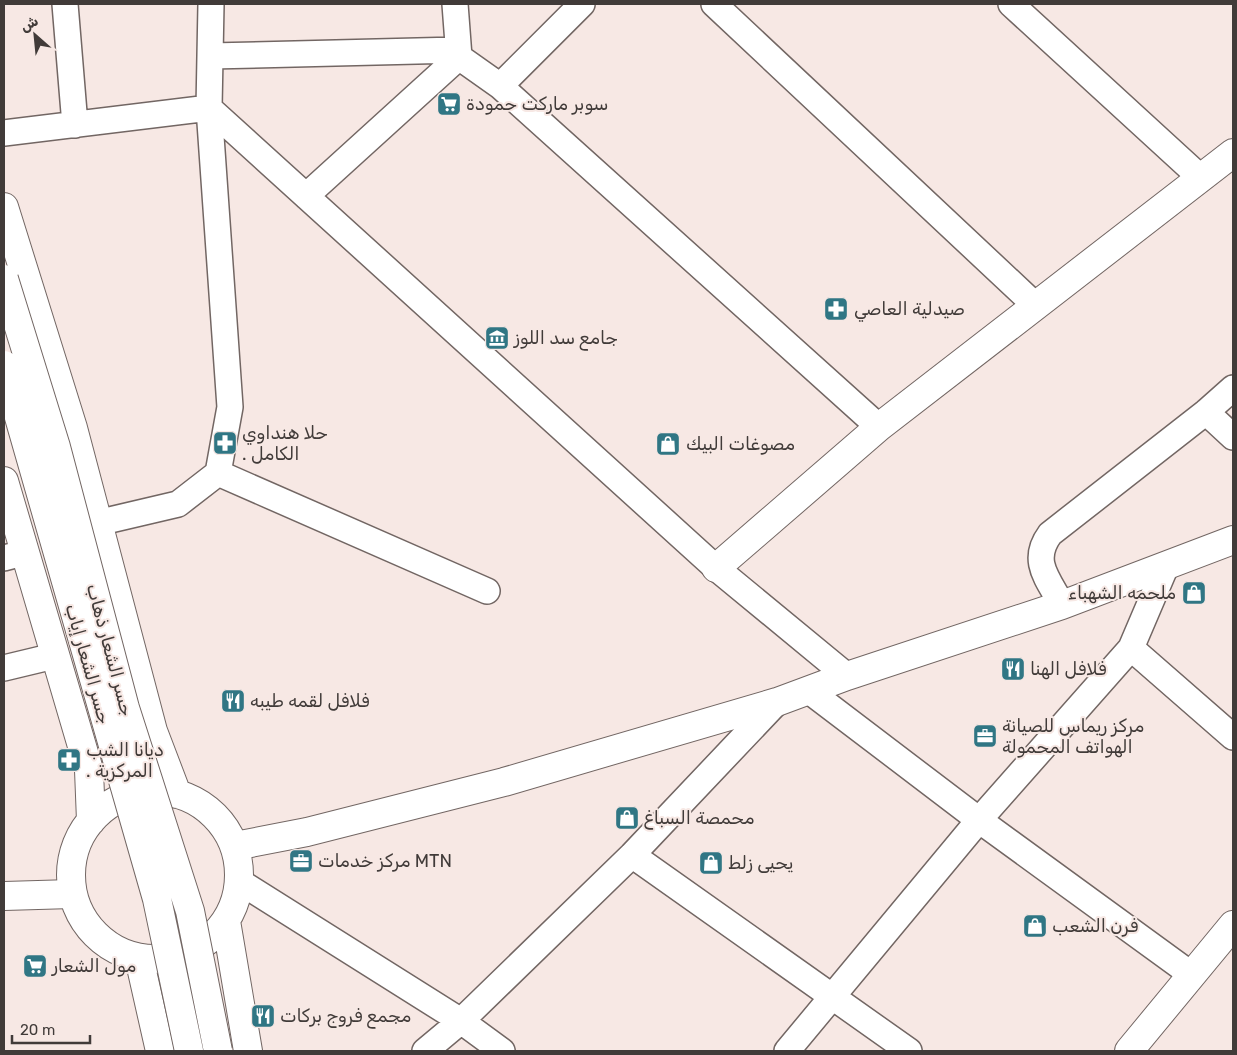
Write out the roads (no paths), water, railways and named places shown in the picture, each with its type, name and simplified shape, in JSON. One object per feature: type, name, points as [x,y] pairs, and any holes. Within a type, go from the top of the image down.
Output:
[{"type":"main road","points":[[716,568],[879,428],[1233,153]]},
{"type":"main road","points":[[4,207],[73,428],[153,731],[177,794]]},
{"type":"main road","name":"جسر الشعار ذهاب","points":[[4,279],[56,447],[125,708],[190,911],[218,1051]]},
{"type":"main road","name":"جسر الشعار إياب","points":[[4,365],[157,899],[189,1051]]},
{"type":"main road","points":[[4,481],[13,555],[54,656],[89,770],[91,821]]},
{"type":"main road","points":[[235,846],[307,832],[504,782],[777,702],[847,676],[1062,605],[1233,540]]},
{"type":"main road","points":[[158,791],[177,794],[196,801],[212,813],[226,828],[235,846],[239,864],[240,882],[236,902],[226,921],[203,945],[188,953],[155,960],[139,958],[116,950],[96,936],[82,917],[72,894],[70,875],[73,856],[80,838],[91,821],[104,808],[121,798],[139,793],[158,791]]},
{"type":"main road","points":[[4,896],[72,894]]},
{"type":"main road","points":[[226,921],[248,1051]]},
{"type":"main road","points":[[1129,1051],[1233,925]]},
{"type":"main road","points":[[139,958],[160,1051]]},
{"type":"street","points":[[65,4],[75,124]]},
{"type":"street","points":[[97,523],[178,504],[218,473],[230,407],[209,108],[211,4]]},
{"type":"street","points":[[455,4],[458,53]]},
{"type":"street","points":[[500,86],[582,4]]},
{"type":"street","points":[[714,4],[1036,306]]},
{"type":"street","points":[[1011,4],[1201,178]]},
{"type":"street","points":[[210,56],[458,53],[500,86],[879,428]]},
{"type":"street","points":[[306,196],[458,53]]},
{"type":"street","points":[[4,133],[209,108],[716,568],[847,676]]},
{"type":"street","points":[[1062,605],[1043,571],[1039,556],[1042,544],[1050,534],[1206,412],[1233,388]]},
{"type":"street","points":[[1206,412],[1233,437]]},
{"type":"street","points":[[218,473],[487,591]]},
{"type":"street","points":[[787,1051],[979,820],[1131,648],[1166,566]]},
{"type":"street","points":[[1131,648],[1233,737]]},
{"type":"street","points":[[4,668],[54,656]]},
{"type":"street","points":[[808,690],[979,820],[1192,975]]},
{"type":"street","points":[[425,1051],[461,1022],[632,856],[777,702]]},
{"type":"street","points":[[632,856],[908,1051]]},
{"type":"street","points":[[240,882],[461,1022],[502,1051]]},
{"type":"place","name":"سوبر ماركت حمودة","points":[[449,104]]},
{"type":"place","name":"صيدلية العاصي","points":[[836,309]]},
{"type":"place","name":"جامع سد اللوز","points":[[497,338]]},
{"type":"place","name":"حلا هنداوي . الكامل","points":[[225,443]]},
{"type":"place","name":"مصوغات البيك","points":[[668,444]]},
{"type":"place","name":"ملحمه الشهباء","points":[[1194,593]]},
{"type":"place","name":"فلافل الهنا","points":[[1013,669]]},
{"type":"place","name":"فلافل لقمه طيبه","points":[[233,701]]},
{"type":"place","name":"مركز ريماس للصيانة الهواتف المحمولة","points":[[985,736]]},
{"type":"place","name":"ديانا الشب . المركزية","points":[[69,760]]},
{"type":"place","name":"محمصة السباغ","points":[[627,818]]},
{"type":"place","name":"مركز خدمات MTN","points":[[301,861]]},
{"type":"place","name":"يحيى زلط","points":[[711,863]]},
{"type":"place","name":"فرن الشعب","points":[[1035,926]]},
{"type":"place","name":"مول الشعار","points":[[35,966]]},
{"type":"place","name":"مجمع فروج بركات","points":[[263,1016]]}]
